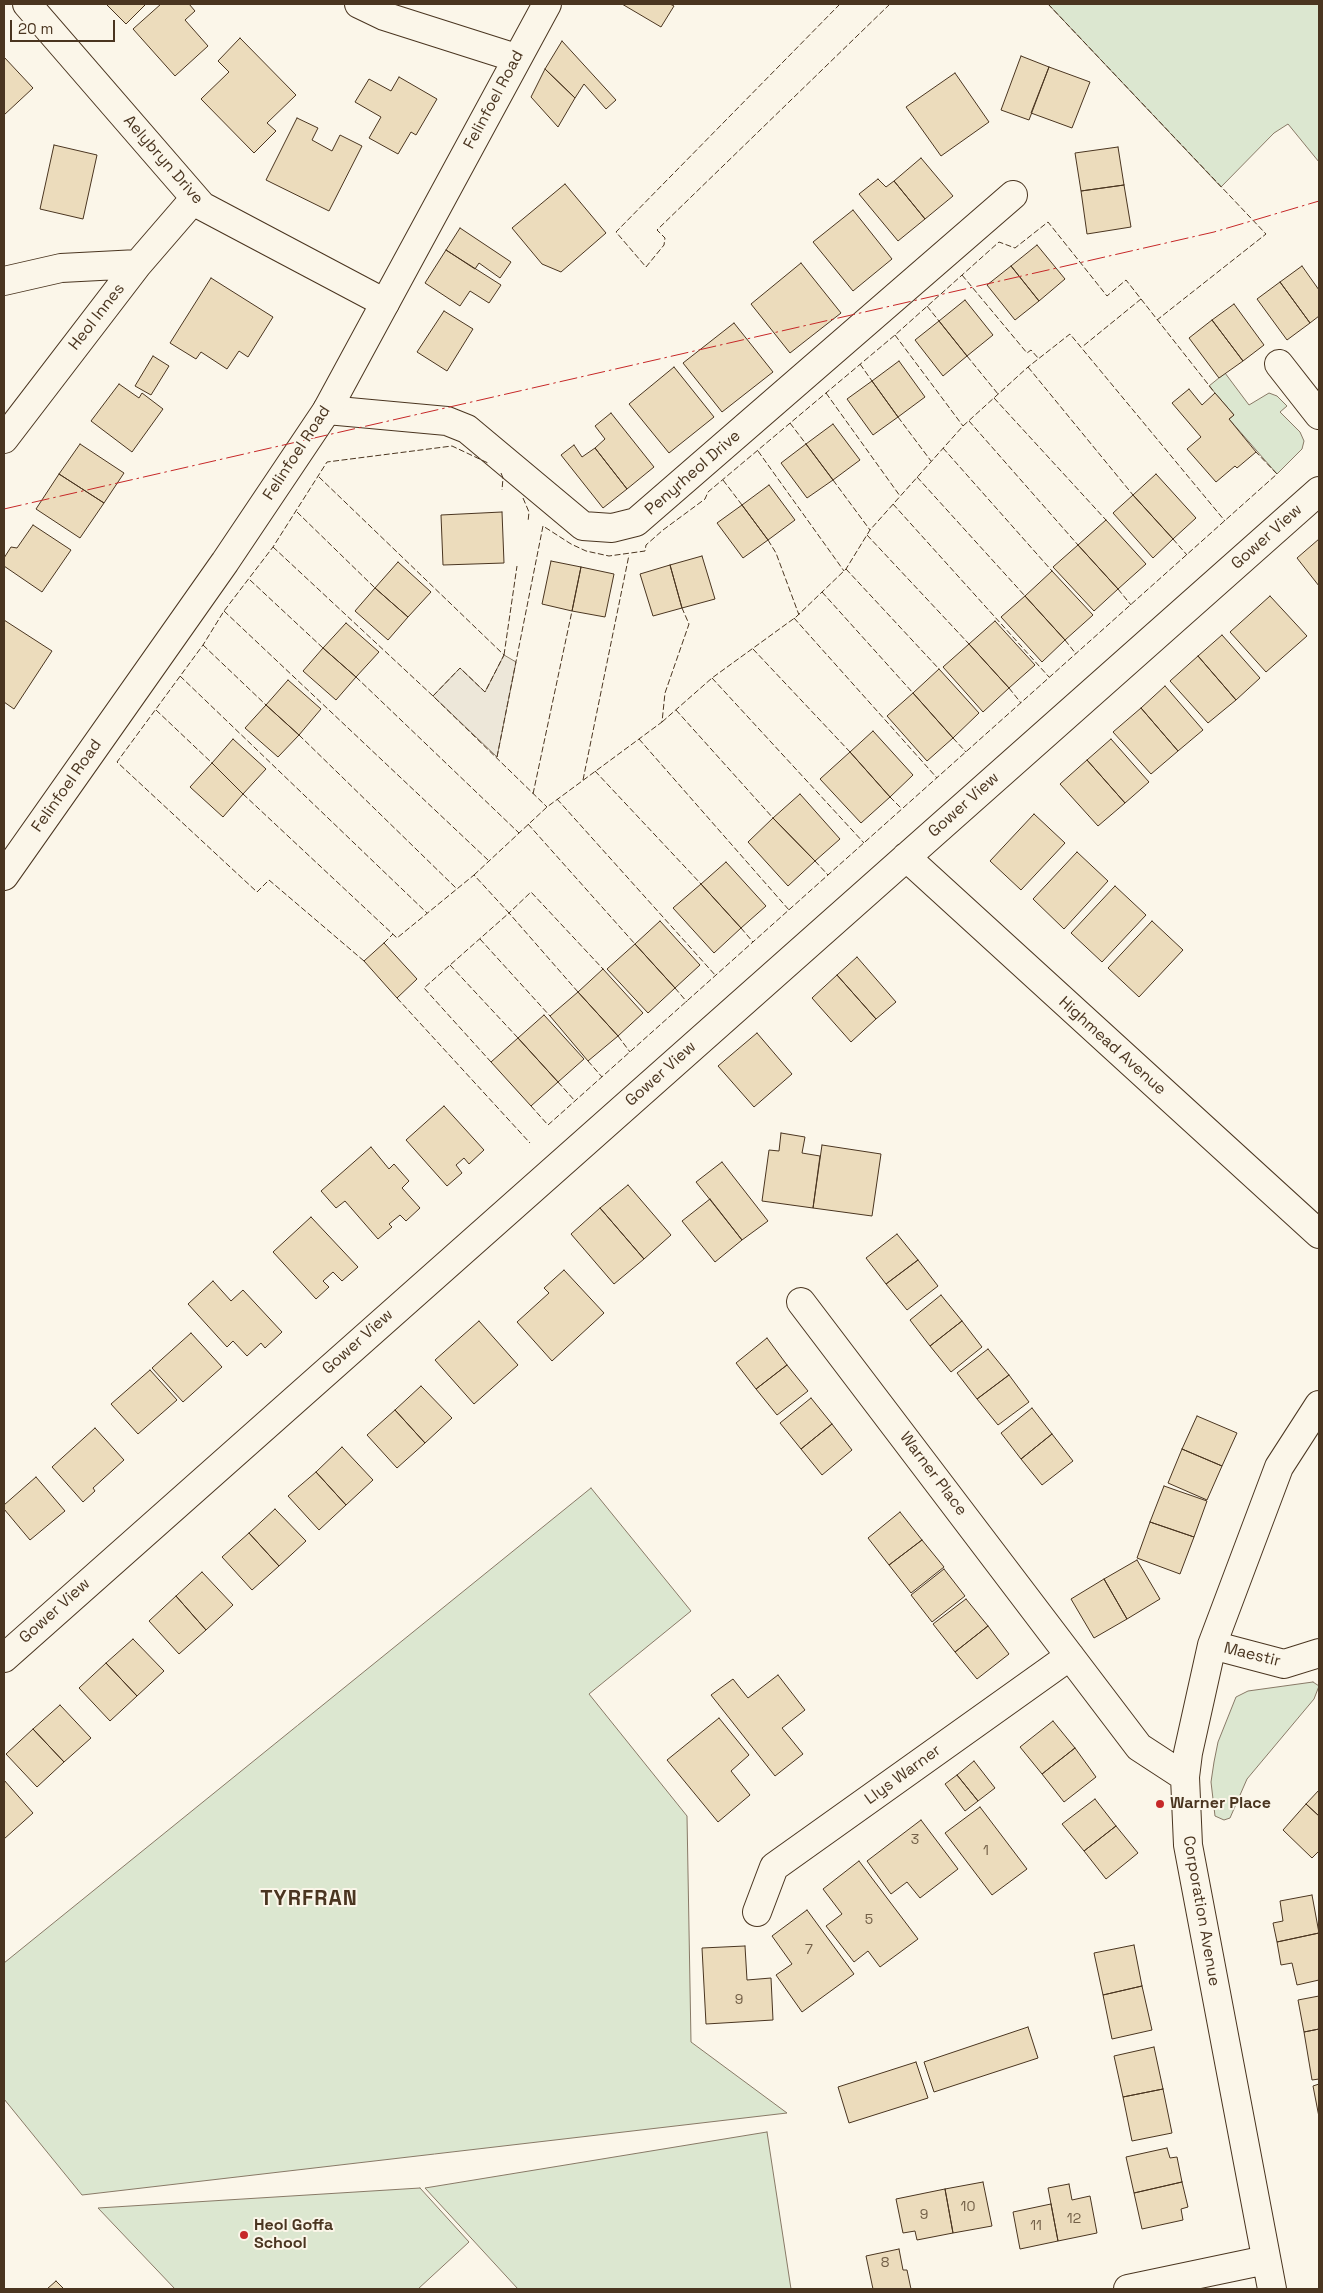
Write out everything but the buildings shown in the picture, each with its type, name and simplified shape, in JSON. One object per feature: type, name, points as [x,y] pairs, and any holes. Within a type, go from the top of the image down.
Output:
[{"type":"street","name":"Aelybryn Drive","points":[[27,4],[202,206],[386,303]]},
{"type":"street","points":[[359,4],[384,16],[516,58]]},
{"type":"street","name":"Felinfoel Road","points":[[4,876],[225,562],[327,410],[516,58],[547,4]]},
{"type":"street","name":"Penyrheol Drive","points":[[327,410],[447,421],[467,429],[583,526],[612,528],[636,522],[1014,195]]},
{"type":"street","name":"Heol Innes","points":[[4,439],[138,264],[195,198]]},
{"type":"street","points":[[4,281],[61,268],[138,264]]},
{"type":"street","points":[[1279,364],[1319,415]]},
{"type":"street","name":"Gower View","points":[[4,1658],[42,1621],[1319,491]]},
{"type":"street","name":"Highmead Avenue","points":[[906,857],[1319,1234]]},
{"type":"street","name":"Warner Place","points":[[801,1302],[1139,1747],[1185,1777]]},
{"type":"street","name":"Corporation Avenue","points":[[1272,2289],[1188,1845],[1185,1777],[1188,1753],[1212,1645],[1279,1467],[1319,1405]]},
{"type":"street","name":"Maestir","points":[[1212,1645],[1284,1664],[1319,1653]]},
{"type":"street","name":"Llys Warner","points":[[757,1912],[774,1867],[1070,1656]]},
{"type":"street","points":[[1128,2289],[1266,2260]]},
{"type":"green space","points":[[1048,4],[1319,4],[1319,162],[1288,124],[1274,133],[1221,187]]},
{"type":"green space","points":[[1225,373],[1249,405],[1269,393],[1277,396],[1287,406],[1280,412],[1300,432],[1304,441],[1302,449],[1277,474],[1229,419],[1234,415],[1209,386]]},
{"type":"green space","points":[[591,1488],[691,1611],[589,1694],[687,1816],[691,2042],[787,2113],[82,2195],[4,2099],[4,1963]]},
{"type":"green space","points":[[1313,1682],[1319,1686],[1314,1699],[1247,1779],[1230,1818],[1224,1820],[1215,1816],[1211,1782],[1214,1762],[1218,1742],[1236,1697],[1248,1691]]},
{"type":"green space","points":[[767,2132],[791,2289],[518,2289],[425,2188]]},
{"type":"green space","name":"Heol Goffa School","points":[[420,2188],[469,2242],[418,2289],[175,2289],[98,2208]]},
{"type":"shaded area","points":[[504,655],[516,662],[497,757],[433,696],[460,668],[485,692]]},
{"type":"fence","points":[[840,4],[616,232],[646,267],[664,245],[665,238],[657,230],[890,4]]},
{"type":"fence","points":[[1048,4],[1266,234],[1157,320]]},
{"type":"fence","points":[[497,757],[543,526],[586,551],[609,556],[645,551],[646,545],[663,530],[705,499],[708,492],[895,335],[999,242],[1015,248],[1048,222],[1107,296],[1126,280],[1141,299],[1082,347]]},
{"type":"fence","points":[[962,275],[1027,353],[1031,350],[1039,359]]},
{"type":"fence","points":[[1141,299],[1215,393]]},
{"type":"fence","points":[[927,306],[939,321]]},
{"type":"fence","points":[[662,722],[712,678],[796,617],[846,569],[870,530],[963,426],[1028,367],[1070,334],[1225,521]]},
{"type":"fence","points":[[895,335],[963,426]]},
{"type":"fence","points":[[967,356],[998,394]]},
{"type":"fence","points":[[860,364],[872,381]]},
{"type":"fence","points":[[1028,367],[1133,495]]},
{"type":"fence","points":[[826,393],[900,496]]},
{"type":"fence","points":[[994,398],[1106,520]]},
{"type":"fence","points":[[898,417],[931,461]]},
{"type":"fence","points":[[969,421],[1078,545]]},
{"type":"fence","points":[[790,423],[806,444]]},
{"type":"fence","points":[[364,961],[269,880],[257,892],[117,762],[203,645],[224,611],[273,547],[327,462],[452,446],[488,463]]},
{"type":"fence","points":[[943,448],[1052,571]]},
{"type":"fence","points":[[758,451],[844,571]]},
{"type":"fence","points":[[531,1106],[548,1125],[1277,474],[1256,452]]},
{"type":"fence","points":[[501,473],[503,478],[502,490]]},
{"type":"fence","points":[[319,477],[504,655],[485,692],[460,668],[433,696]]},
{"type":"fence","points":[[917,477],[1025,596]]},
{"type":"fence","points":[[723,480],[742,505]]},
{"type":"fence","points":[[833,480],[870,530]]},
{"type":"fence","points":[[523,498],[529,512],[528,522]]},
{"type":"fence","points":[[893,504],[1049,677]]},
{"type":"fence","points":[[297,512],[375,588]]},
{"type":"fence","points":[[867,535],[969,644]]},
{"type":"fence","points":[[1173,539],[1187,555]]},
{"type":"fence","points":[[768,540],[776,553],[799,615]]},
{"type":"fence","points":[[273,547],[433,696],[547,807]]},
{"type":"fence","points":[[583,780],[629,555]]},
{"type":"fence","points":[[504,655],[517,566]]},
{"type":"fence","points":[[846,569],[939,669]]},
{"type":"fence","points":[[250,580],[323,648]]},
{"type":"fence","points":[[1118,589],[1131,605]]},
{"type":"fence","points":[[822,592],[913,693]]},
{"type":"fence","points":[[474,875],[547,807],[662,722],[665,693],[689,624],[682,608]]},
{"type":"fence","points":[[224,611],[489,861]]},
{"type":"fence","points":[[533,794],[572,611]]},
{"type":"fence","points":[[794,618],[937,778]]},
{"type":"fence","points":[[1065,640],[1076,654]]},
{"type":"fence","points":[[203,645],[266,705]]},
{"type":"fence","points":[[753,649],[850,752]]},
{"type":"fence","points":[[180,676],[427,913]]},
{"type":"fence","points":[[356,677],[519,833]]},
{"type":"fence","points":[[712,678],[864,843]]},
{"type":"fence","points":[[1009,688],[1021,703]]},
{"type":"fence","points":[[156,710],[212,763]]},
{"type":"fence","points":[[676,710],[773,818]]},
{"type":"fence","points":[[299,735],[457,889]]},
{"type":"fence","points":[[953,738],[966,752]]},
{"type":"fence","points":[[639,739],[789,910]]},
{"type":"fence","points":[[595,771],[701,884]]},
{"type":"fence","points":[[243,794],[397,938],[474,875],[509,913],[424,988],[491,1062]]},
{"type":"fence","points":[[890,797],[902,809]]},
{"type":"fence","points":[[557,799],[716,976]]},
{"type":"fence","points":[[528,824],[635,944]]},
{"type":"fence","points":[[815,861],[828,875]]},
{"type":"fence","points":[[578,992],[509,913],[531,892],[603,969]]},
{"type":"fence","points":[[741,928],[753,942]]},
{"type":"fence","points":[[384,943],[393,934]]},
{"type":"fence","points":[[480,939],[550,1016]]},
{"type":"fence","points":[[450,965],[518,1038]]},
{"type":"fence","points":[[675,988],[687,1002]]},
{"type":"fence","points":[[397,998],[530,1143]]},
{"type":"fence","points":[[618,1036],[630,1052]]},
{"type":"fence","points":[[588,1061],[602,1077]]},
{"type":"fence","points":[[558,1082],[575,1101]]},
{"type":"power","points":[[4,509],[1214,232],[1319,201]]},
{"type":"place","name":"Warner Place","points":[[1160,1804]]},
{"type":"place","name":"Heol Goffa School","points":[[244,2235]]},
{"type":"district","name":"TYRFRAN","points":[[309,1899]]}]
